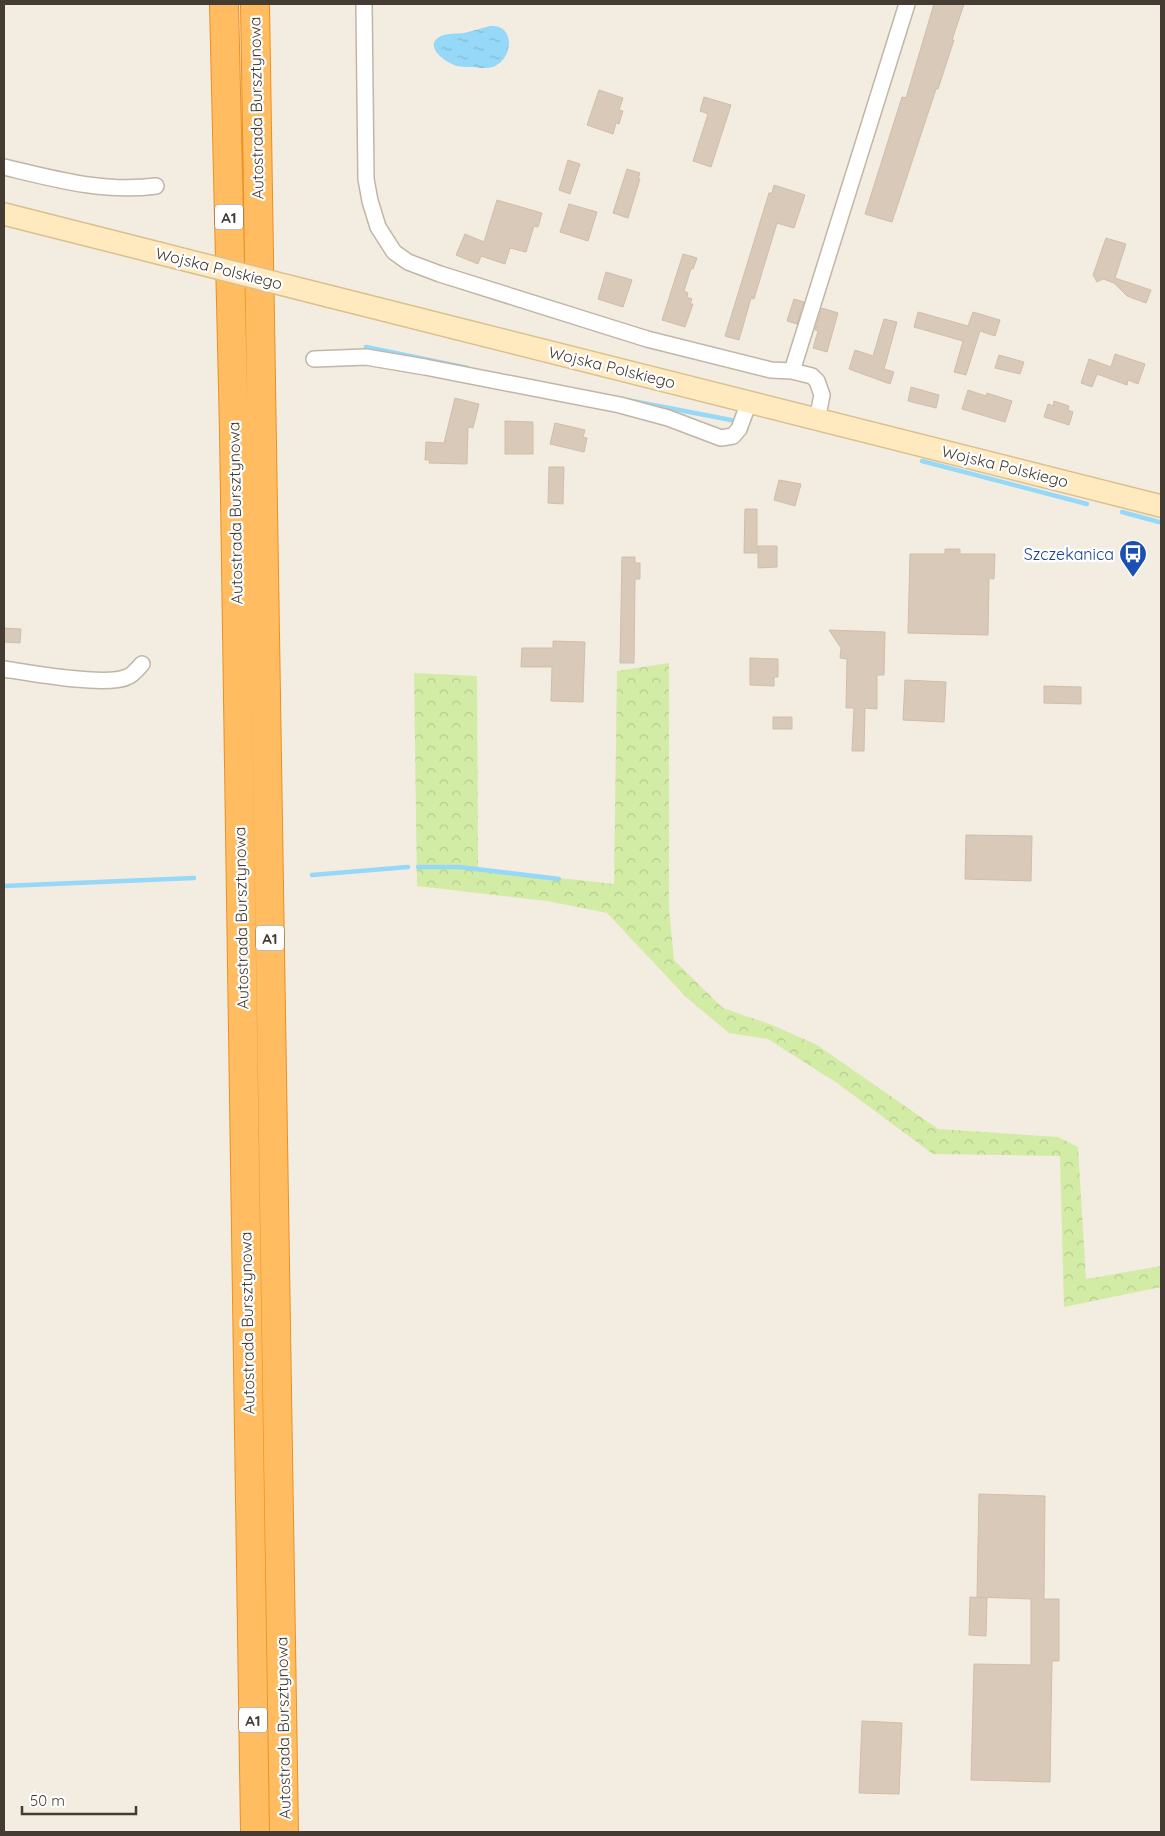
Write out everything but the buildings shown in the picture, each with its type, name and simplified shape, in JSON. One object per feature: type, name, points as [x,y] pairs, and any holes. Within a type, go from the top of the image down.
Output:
[{"type":"highway","name":"Autostrada Bursztynowa","points":[[224,4],[234,431],[255,1832]]},
{"type":"highway","name":"Autostrada Bursztynowa","points":[[255,4],[284,1832]]},
{"type":"main road","name":"Wojska Polskiego","points":[[4,214],[1161,506]]},
{"type":"street","points":[[364,4],[366,178],[378,227],[394,252],[408,262],[440,274],[647,339],[771,370],[792,371],[812,376],[820,387],[821,401],[817,420]]},
{"type":"street","points":[[792,371],[907,4]]},
{"type":"street","points":[[4,167],[103,188],[133,189],[156,186]]},
{"type":"street","points":[[314,359],[366,357],[538,389],[668,418],[721,438],[733,436],[739,428],[749,402]]},
{"type":"street","points":[[4,669],[104,681],[127,677],[142,664]]},
{"type":"green space","points":[[669,663],[669,909],[674,960],[723,1008],[772,1025],[817,1045],[938,1129],[1058,1137],[1078,1147],[1086,1279],[1161,1266],[1161,1287],[1064,1307],[1060,1156],[933,1154],[837,1083],[768,1039],[729,1033],[686,997],[607,913],[547,901],[417,886],[414,673],[477,676],[478,869],[614,884],[617,671]]},
{"type":"water","points":[[490,26],[501,28],[508,36],[509,42],[504,59],[493,67],[456,66],[440,56],[434,48],[436,40],[441,36],[464,33]]},
{"type":"waterway","points":[[366,347],[468,368]]},
{"type":"waterway","points":[[627,400],[731,420]]},
{"type":"waterway","points":[[922,461],[1087,504]]},
{"type":"waterway","points":[[1122,512],[1159,522]]},
{"type":"waterway","points":[[312,875],[408,867]]},
{"type":"waterway","points":[[418,867],[459,867],[559,879]]},
{"type":"waterway","points":[[4,886],[194,878]]},
{"type":"place","name":"Szczekanica","points":[[1133,578]]}]
